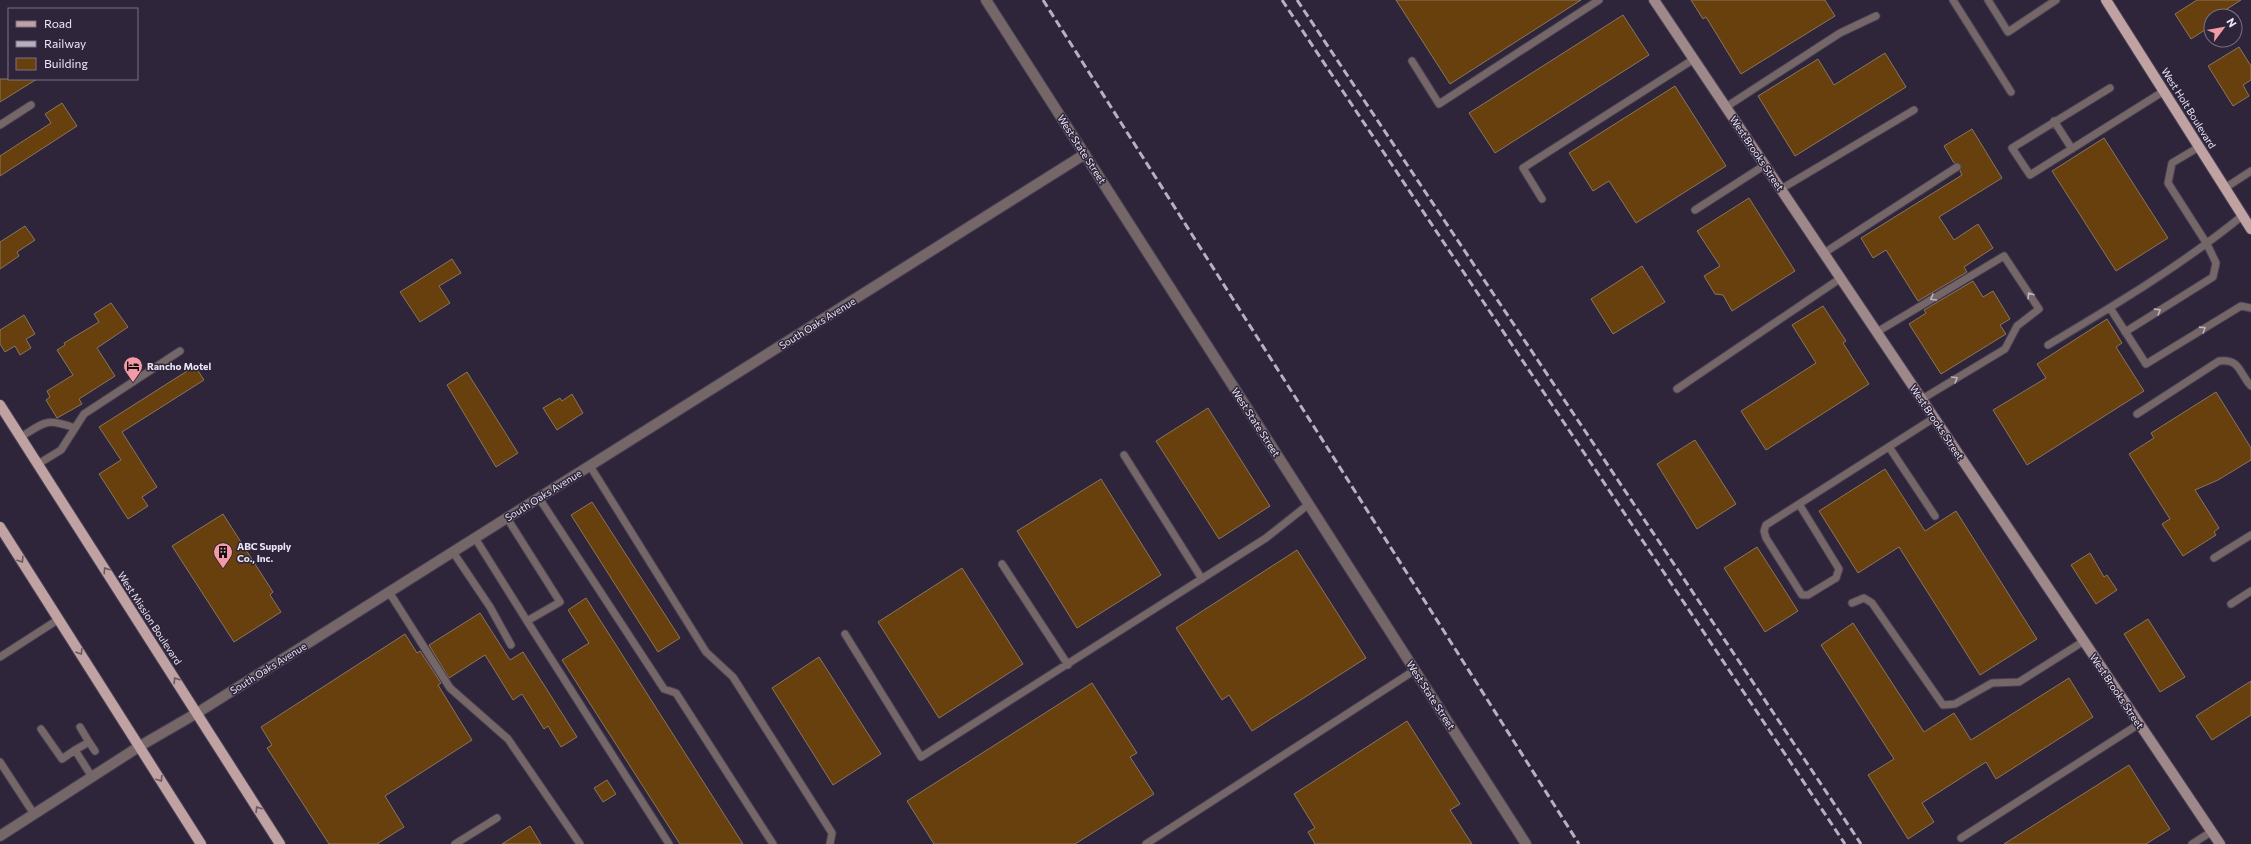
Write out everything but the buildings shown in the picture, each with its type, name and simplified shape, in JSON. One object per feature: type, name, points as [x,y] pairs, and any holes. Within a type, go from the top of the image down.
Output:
[{"type":"main road","name":"West Holt Boulevard","points":[[2106,0],[2251,230]]},
{"type":"main road","name":"West Mission Boulevard","points":[[0,404],[280,844]]},
{"type":"main road","points":[[0,527],[201,844]]},
{"type":"street","name":"West State Street","points":[[986,0],[1526,844]]},
{"type":"street","name":"West Brooks Street","points":[[1654,0],[2220,844]]},
{"type":"street","name":"South Oaks Avenue","points":[[0,836],[140,746],[197,713],[1085,154]]},
{"type":"lane","points":[[1412,61],[1439,104],[1599,0]]},
{"type":"lane","points":[[1954,0],[2012,92]]},
{"type":"lane","points":[[1988,0],[2008,32],[2056,0]]},
{"type":"lane","points":[[1726,107],[1840,32],[1876,16]]},
{"type":"lane","points":[[1542,199],[1523,168],[1694,59]]},
{"type":"lane","points":[[2110,88],[2012,148],[2030,175],[2164,91]]},
{"type":"lane","points":[[0,125],[31,105]]},
{"type":"lane","points":[[1781,189],[1914,110]]},
{"type":"lane","points":[[2054,121],[2072,148]]},
{"type":"lane","points":[[2125,332],[2213,277],[2216,263],[2207,244],[2168,183],[2172,163],[2199,147]]},
{"type":"lane","points":[[1696,210],[1765,165]]},
{"type":"lane","points":[[1824,253],[1957,167]]},
{"type":"lane","points":[[2225,188],[2251,171]]},
{"type":"lane","points":[[2048,345],[2110,308],[2207,244],[2242,216]]},
{"type":"lane","points":[[1877,332],[2004,256],[2040,309],[2017,326],[2005,349],[1922,399]]},
{"type":"lane","points":[[1678,389],[1841,278]]},
{"type":"lane","points":[[2110,308],[2146,364],[2241,306],[2251,308]]},
{"type":"lane","points":[[38,464],[61,450],[84,414],[180,351]]},
{"type":"lane","points":[[2137,414],[2219,361],[2229,360],[2234,362],[2251,386]]},
{"type":"lane","points":[[1799,504],[1839,569],[1836,578],[1808,595],[1802,595],[1766,538],[1764,531],[1766,525],[1934,418]]},
{"type":"lane","points":[[21,437],[45,422],[55,421],[75,428]]},
{"type":"lane","points":[[1889,447],[1935,516]]},
{"type":"lane","points":[[1124,455],[1202,579]]},
{"type":"lane","points":[[590,466],[706,652],[733,677],[832,833],[830,844]]},
{"type":"lane","points":[[539,498],[664,689],[676,693],[773,844]]},
{"type":"lane","points":[[845,634],[921,758],[1266,538],[1309,504]]},
{"type":"lane","points":[[507,518],[560,602],[527,622]]},
{"type":"lane","points":[[2214,558],[2251,535]]},
{"type":"lane","points":[[475,538],[669,844]]},
{"type":"lane","points":[[453,552],[490,607],[511,645]]},
{"type":"lane","points":[[1002,564],[1068,665]]},
{"type":"lane","points":[[2231,604],[2251,591]]},
{"type":"lane","points":[[389,592],[450,688],[508,739],[580,844]]},
{"type":"lane","points":[[1852,603],[1864,598],[1872,603],[1943,705],[1955,704],[1992,683],[2019,682],[2084,641]]},
{"type":"lane","points":[[0,657],[59,619]]},
{"type":"lane","points":[[1146,844],[1415,670]]},
{"type":"lane","points":[[1961,838],[2139,724]]},
{"type":"lane","points":[[80,726],[95,751]]},
{"type":"lane","points":[[41,729],[62,759],[90,742]]},
{"type":"lane","points":[[75,750],[92,777]]},
{"type":"lane","points":[[0,762],[34,814]]},
{"type":"lane","points":[[455,844],[497,818]]},
{"type":"lane","points":[[2192,844],[2211,832]]},
{"type":"railway","points":[[1043,0],[1579,844]]},
{"type":"railway","points":[[1282,0],[1845,844]]},
{"type":"railway","points":[[1297,0],[1861,844]]},
{"type":"place","name":"Rancho Motel","points":[[133,383]]},
{"type":"place","name":"ABC Supply Co., Inc.","points":[[223,569]]}]
